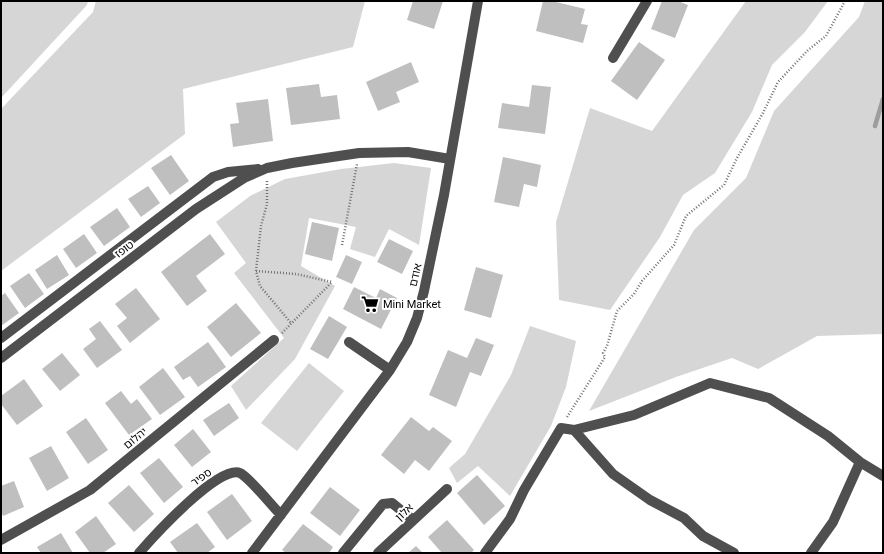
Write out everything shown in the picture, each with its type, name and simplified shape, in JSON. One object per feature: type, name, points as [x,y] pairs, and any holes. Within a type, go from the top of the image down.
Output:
[{"type":"street","name":"אודם","points":[[252,553],[390,370],[407,342],[417,318],[436,236],[478,1]]},
{"type":"street","points":[[614,58],[647,1]]},
{"type":"street","name":"טופז","points":[[1,338],[213,178],[228,172],[267,168],[326,157],[359,153],[408,152],[450,159]]},
{"type":"street","name":"טופז","points":[[1,358],[196,209],[244,178],[267,168]]},
{"type":"street","name":"יהלום","points":[[1,540],[90,490],[274,340]]},
{"type":"street","points":[[349,342],[390,370]]},
{"type":"street","points":[[485,553],[510,519],[524,490],[561,428],[574,430],[634,415],[710,383],[769,398],[828,436],[860,462],[883,476]]},
{"type":"street","points":[[574,430],[613,474],[650,500],[684,518],[703,536],[734,553]]},
{"type":"street","points":[[810,553],[832,522],[860,462]]},
{"type":"street","name":"ספיר","points":[[139,553],[192,498],[226,474],[233,472],[240,473],[281,515]]},
{"type":"street","name":"אלון","points":[[378,553],[447,489]]},
{"type":"street","points":[[343,553],[383,504],[392,503],[413,520]]},
{"type":"path","points":[[561,428],[605,357],[603,353],[607,346],[617,311],[634,294],[642,281],[674,245],[686,216],[724,185],[736,158],[763,113],[778,82],[808,50],[826,36],[845,1]]},
{"type":"path","points":[[342,245],[359,153]]},
{"type":"path","points":[[267,168],[268,204],[261,226],[256,271],[260,286],[291,323]]},
{"type":"path","points":[[256,271],[296,274],[332,282],[274,340]]},
{"type":"shaded area","points":[[1,1],[88,1],[87,5],[1,98]]},
{"type":"shaded area","points":[[96,1],[365,1],[353,47],[183,89],[185,134],[1,271],[1,109],[93,12]]},
{"type":"shaded area","points":[[746,1],[828,1],[805,32],[772,65],[752,112],[715,173],[683,195],[660,237],[610,310],[559,300],[556,222],[590,108],[652,131]]},
{"type":"shaded area","points":[[865,1],[883,1],[883,334],[817,336],[758,369],[732,358],[676,377],[589,411],[694,230],[746,178],[774,111],[859,17]]},
{"type":"shaded area","points":[[394,163],[431,168],[419,245],[389,229],[375,257],[350,249],[356,227],[309,218],[301,266],[335,286],[295,359],[246,410],[231,386],[284,338],[234,273],[246,263],[216,222],[250,196],[285,179],[341,169]]},
{"type":"shaded area","points":[[530,326],[576,341],[566,387],[551,426],[510,496],[478,466],[457,483],[449,468],[465,454],[511,375]]},
{"type":"shaded area","points":[[309,363],[344,391],[297,451],[261,423]]},
{"type":"building","points":[[413,1],[443,1],[434,29],[407,20]]},
{"type":"building","points":[[543,1],[552,1],[585,9],[581,24],[588,25],[583,43],[536,31]]},
{"type":"building","points":[[662,1],[678,1],[688,5],[675,38],[651,29]]},
{"type":"building","points":[[639,42],[665,60],[637,100],[611,81]]},
{"type":"building","points":[[411,62],[419,82],[396,92],[400,102],[378,111],[366,82]]},
{"type":"building","points":[[319,84],[321,97],[337,95],[340,119],[291,125],[286,88]]},
{"type":"building","points":[[532,85],[551,87],[545,134],[498,128],[502,103],[529,107]]},
{"type":"building","points":[[268,99],[273,141],[233,147],[230,124],[239,123],[236,103]]},
{"type":"building","points":[[171,155],[189,181],[170,195],[151,168]]},
{"type":"building","points":[[503,157],[541,165],[537,187],[524,184],[519,207],[494,202]]},
{"type":"building","points":[[148,186],[160,203],[141,217],[128,199]]},
{"type":"building","points":[[117,208],[130,227],[104,246],[90,227]]},
{"type":"building","points":[[312,222],[339,228],[332,261],[305,254]]},
{"type":"building","points":[[84,234],[97,253],[76,268],[63,249]]},
{"type":"building","points":[[210,234],[225,254],[196,276],[207,291],[187,306],[161,272]]},
{"type":"building","points":[[389,239],[413,251],[402,274],[377,262]]},
{"type":"building","points":[[57,255],[69,275],[47,289],[35,270]]},
{"type":"building","points":[[346,255],[362,262],[352,284],[336,277]]},
{"type":"building","points":[[476,267],[503,275],[491,318],[464,310]]},
{"type":"building","points":[[29,273],[44,294],[25,308],[10,286]]},
{"type":"building","name":"Mini Market","points":[[354,287],[376,298],[380,289],[397,298],[381,329],[343,309]]},
{"type":"building","points":[[136,288],[160,319],[130,343],[117,326],[127,318],[115,304]]},
{"type":"building","points":[[5,293],[19,313],[1,326],[1,296]]},
{"type":"building","points":[[236,303],[261,333],[231,357],[207,327]]},
{"type":"building","points":[[329,316],[347,327],[328,359],[310,349]]},
{"type":"building","points":[[100,321],[122,350],[97,368],[83,349],[96,339],[89,329]]},
{"type":"building","points":[[476,338],[494,345],[481,376],[470,372],[456,407],[429,395],[448,350],[467,358]]},
{"type":"building","points":[[208,342],[226,367],[198,387],[190,376],[183,380],[174,367]]},
{"type":"building","points":[[62,353],[80,375],[60,391],[42,369]]},
{"type":"building","points":[[163,368],[185,397],[160,415],[139,387]]},
{"type":"building","points":[[24,379],[43,406],[17,425],[1,404],[1,396]]},
{"type":"building","points":[[121,391],[131,404],[137,399],[152,419],[129,435],[105,403]]},
{"type":"building","points":[[229,403],[239,418],[214,436],[203,420]]},
{"type":"building","points":[[411,417],[429,431],[433,427],[452,441],[429,471],[415,460],[404,474],[381,455]]},
{"type":"building","points":[[86,418],[108,450],[88,464],[66,432]]},
{"type":"building","points":[[193,429],[211,452],[192,467],[174,445]]},
{"type":"building","points":[[51,446],[69,478],[47,491],[29,458]]},
{"type":"building","points":[[159,458],[183,487],[164,503],[140,473]]},
{"type":"building","points":[[477,475],[505,506],[484,525],[457,493]]},
{"type":"building","points":[[14,481],[24,507],[3,516],[1,511],[1,486]]},
{"type":"building","points":[[129,485],[154,514],[134,532],[108,503]]},
{"type":"building","points":[[330,487],[360,510],[340,536],[310,513]]},
{"type":"building","points":[[232,494],[252,521],[227,540],[207,512]]},
{"type":"building","points":[[96,516],[116,544],[103,553],[90,553],[75,532]]},
{"type":"building","points":[[447,520],[474,550],[471,553],[442,553],[428,537]]},
{"type":"building","points":[[197,523],[215,547],[207,553],[178,553],[170,542]]},
{"type":"building","points":[[303,524],[333,547],[329,553],[286,553],[282,550]]},
{"type":"building","points":[[61,533],[73,553],[41,553],[37,547]]},
{"type":"building","points":[[416,546],[423,553],[408,553]]},
{"type":"waterway","points":[[875,126],[883,99]]},
{"type":"place","name":"Mini Market","points":[[370,304]]}]
